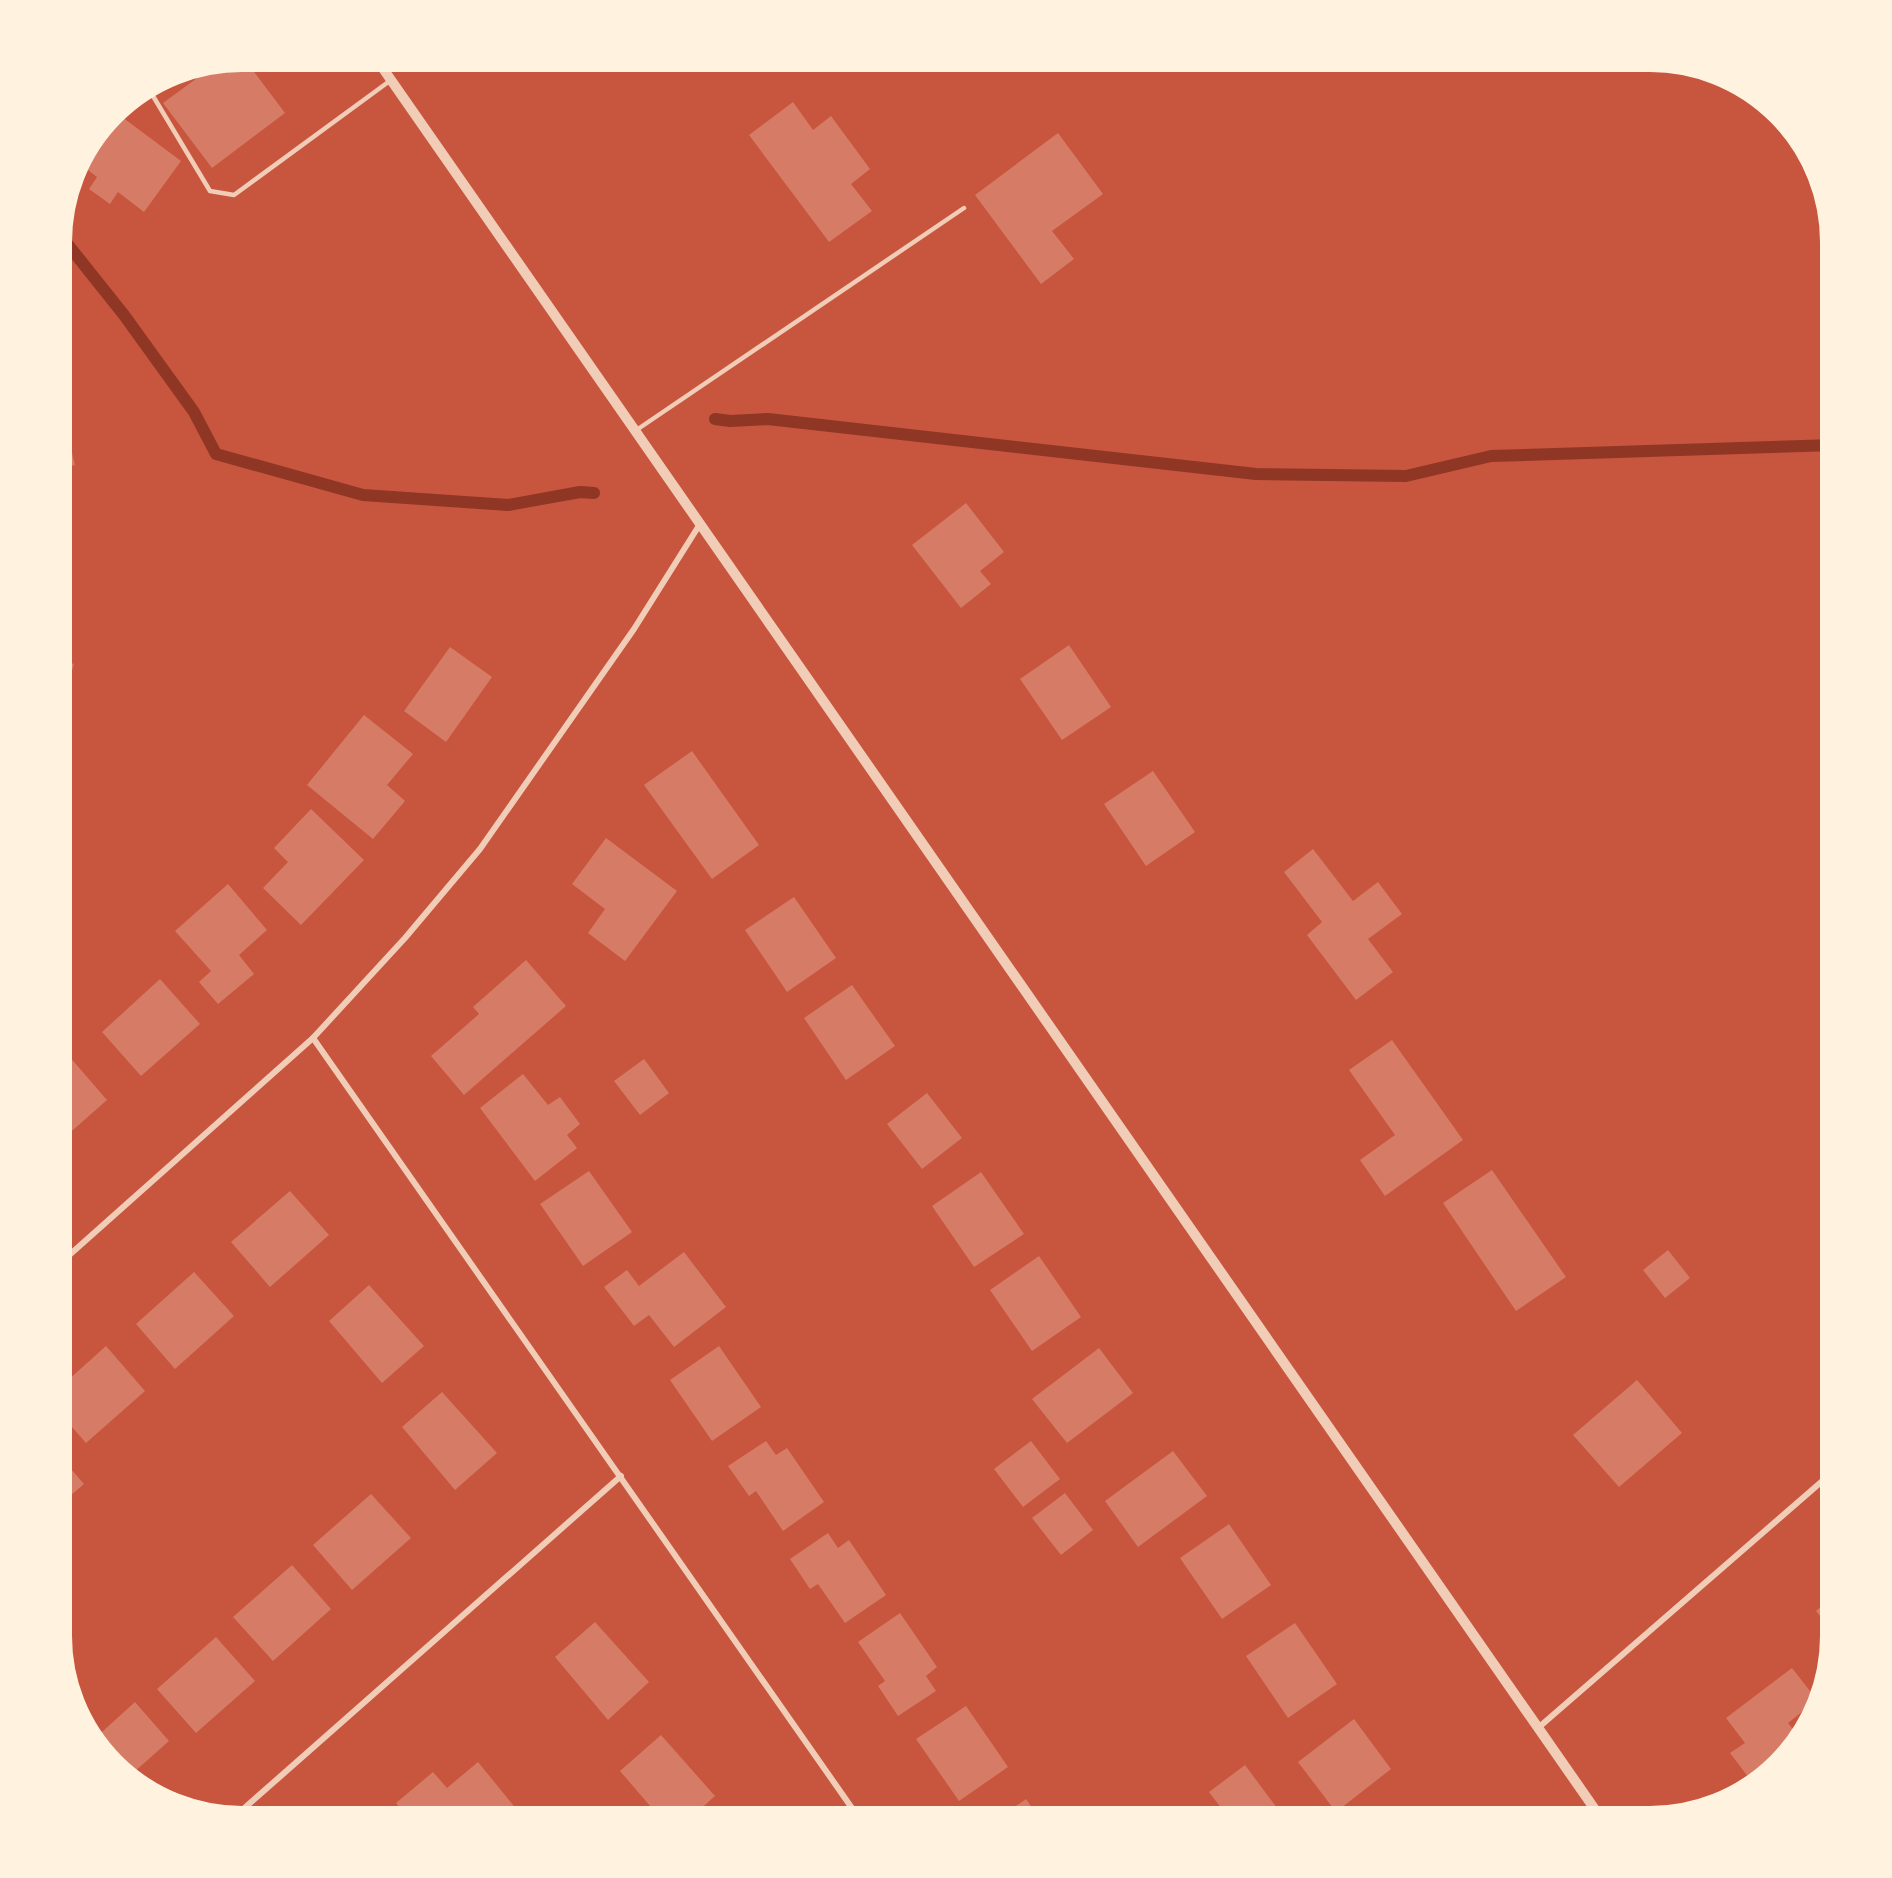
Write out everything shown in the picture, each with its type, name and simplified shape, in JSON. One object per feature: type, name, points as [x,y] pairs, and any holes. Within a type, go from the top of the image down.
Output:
[{"type":"street","points":[[382,67],[1595,1810]]},
{"type":"street","points":[[67,1257],[313,1038],[405,938],[480,849],[634,629],[700,524]]},
{"type":"street","points":[[313,1038],[853,1810]]},
{"type":"street","points":[[242,1810],[621,1476]]},
{"type":"street","points":[[1538,1728],[1824,1480]]},
{"type":"lane","points":[[151,93],[210,191],[234,195],[391,80]]},
{"type":"lane","points":[[635,431],[963,208]]},
{"type":"building","points":[[251,67],[285,113],[212,168],[163,103],[206,71]]},
{"type":"building","points":[[793,102],[813,130],[831,116],[870,169],[851,184],[872,211],[829,242],[749,135]]},
{"type":"building","points":[[121,117],[181,161],[144,212],[118,192],[110,204],[89,189],[97,177],[84,167],[85,165],[97,145]]},
{"type":"building","points":[[1058,133],[1103,194],[1052,231],[1074,259],[1041,284],[975,195]]},
{"type":"building","points":[[68,436],[75,465],[68,467]]},
{"type":"building","points":[[68,491],[72,508],[68,509]]},
{"type":"building","points":[[966,503],[1004,552],[980,571],[991,584],[961,608],[912,545]]},
{"type":"building","points":[[1069,645],[1111,707],[1062,740],[1020,679]]},
{"type":"building","points":[[450,647],[492,677],[446,742],[404,711]]},
{"type":"building","points":[[68,662],[74,664],[68,685]]},
{"type":"building","points":[[364,715],[413,754],[387,785],[405,801],[373,839],[307,785]]},
{"type":"building","points":[[692,751],[759,845],[712,879],[644,785]]},
{"type":"building","points":[[1153,771],[1195,832],[1146,866],[1104,804]]},
{"type":"building","points":[[311,809],[364,860],[301,925],[263,888],[288,862],[274,848]]},
{"type":"building","points":[[606,838],[677,891],[625,961],[588,933],[605,909],[572,884]]},
{"type":"building","points":[[1313,849],[1353,901],[1378,882],[1402,914],[1368,939],[1393,972],[1356,1000],[1307,935],[1322,922],[1284,872]]},
{"type":"building","points":[[228,884],[267,930],[239,955],[254,974],[218,1004],[199,982],[211,971],[175,931]]},
{"type":"building","points":[[794,897],[836,958],[787,992],[745,930]]},
{"type":"building","points":[[526,960],[566,1006],[464,1095],[431,1056],[479,1014],[473,1007]]},
{"type":"building","points":[[160,979],[200,1024],[141,1076],[102,1032]]},
{"type":"building","points":[[852,985],[895,1046],[846,1080],[804,1018]]},
{"type":"building","points":[[1392,1040],[1463,1140],[1385,1196],[1360,1160],[1395,1135],[1349,1070]]},
{"type":"building","points":[[67,1055],[107,1100],[67,1135]]},
{"type":"building","points":[[644,1059],[669,1093],[640,1115],[614,1081]]},
{"type":"building","points":[[523,1074],[548,1105],[560,1097],[580,1124],[567,1135],[577,1148],[535,1181],[480,1108]]},
{"type":"building","points":[[927,1093],[962,1138],[922,1169],[887,1124]]},
{"type":"building","points":[[1492,1170],[1566,1277],[1516,1311],[1443,1203]]},
{"type":"building","points":[[589,1171],[632,1232],[583,1266],[540,1204]]},
{"type":"building","points":[[981,1172],[1024,1234],[974,1267],[932,1206]]},
{"type":"building","points":[[290,1191],[329,1235],[270,1287],[231,1242]]},
{"type":"building","points":[[1668,1250],[1690,1278],[1665,1298],[1643,1270]]},
{"type":"building","points":[[684,1252],[726,1307],[674,1347],[649,1315],[634,1326],[604,1287],[627,1270],[639,1286]]},
{"type":"building","points":[[1039,1256],[1081,1317],[1032,1351],[990,1290]]},
{"type":"building","points":[[194,1272],[234,1316],[175,1369],[136,1324]]},
{"type":"building","points":[[369,1285],[424,1346],[382,1383],[329,1321]]},
{"type":"building","points":[[106,1346],[145,1391],[86,1443],[67,1422],[67,1381]]},
{"type":"building","points":[[719,1346],[761,1407],[712,1441],[670,1380]]},
{"type":"building","points":[[1099,1348],[1133,1393],[1067,1443],[1032,1399]]},
{"type":"building","points":[[1637,1380],[1682,1433],[1619,1487],[1573,1435]]},
{"type":"building","points":[[442,1392],[497,1453],[455,1490],[402,1427]]},
{"type":"building","points":[[766,1441],[776,1455],[787,1448],[824,1502],[783,1531],[756,1491],[749,1496],[728,1466]]},
{"type":"building","points":[[1031,1441],[1060,1479],[1023,1507],[994,1469]]},
{"type":"building","points":[[1173,1451],[1207,1496],[1138,1547],[1105,1501]]},
{"type":"building","points":[[67,1465],[84,1484],[67,1498]]},
{"type":"building","points":[[1065,1493],[1093,1530],[1061,1555],[1032,1518]]},
{"type":"building","points":[[371,1494],[411,1538],[352,1590],[313,1545]]},
{"type":"building","points":[[1229,1524],[1271,1585],[1222,1619],[1180,1558]]},
{"type":"building","points":[[828,1533],[838,1548],[849,1540],[886,1595],[845,1623],[818,1584],[810,1589],[790,1559]]},
{"type":"building","points":[[292,1565],[331,1609],[273,1661],[233,1617]]},
{"type":"building","points":[[1824,1604],[1824,1621],[1816,1611]]},
{"type":"building","points":[[900,1613],[937,1667],[926,1676],[936,1691],[898,1716],[878,1686],[885,1681],[858,1642]]},
{"type":"building","points":[[595,1622],[649,1682],[608,1720],[555,1657]]},
{"type":"building","points":[[1295,1623],[1337,1684],[1288,1718],[1246,1656]]},
{"type":"building","points":[[216,1637],[255,1681],[196,1733],[157,1689]]},
{"type":"building","points":[[1792,1668],[1814,1696],[1810,1706],[1788,1723],[1795,1733],[1781,1751],[1750,1779],[1730,1753],[1745,1743],[1726,1718]]},
{"type":"building","points":[[135,1702],[169,1741],[134,1772],[111,1751],[99,1735]]},
{"type":"building","points":[[966,1706],[1008,1767],[959,1801],[916,1739]]},
{"type":"building","points":[[1354,1719],[1391,1769],[1339,1810],[1334,1810],[1298,1762]]},
{"type":"building","points":[[661,1735],[715,1796],[699,1810],[654,1810],[620,1771]]},
{"type":"building","points":[[478,1762],[517,1810],[401,1810],[396,1803],[433,1772],[447,1788]]},
{"type":"building","points":[[1245,1765],[1279,1810],[1223,1810],[1209,1792]]},
{"type":"building","points":[[1026,1799],[1034,1810],[1010,1810]]},
{"type":"waterway","points":[[68,245],[124,315],[194,412],[216,454],[363,495],[508,505],[580,492],[594,493]]},
{"type":"waterway","points":[[715,419],[730,421],[768,419],[1256,474],[1406,476],[1491,456],[1824,445]]}]
